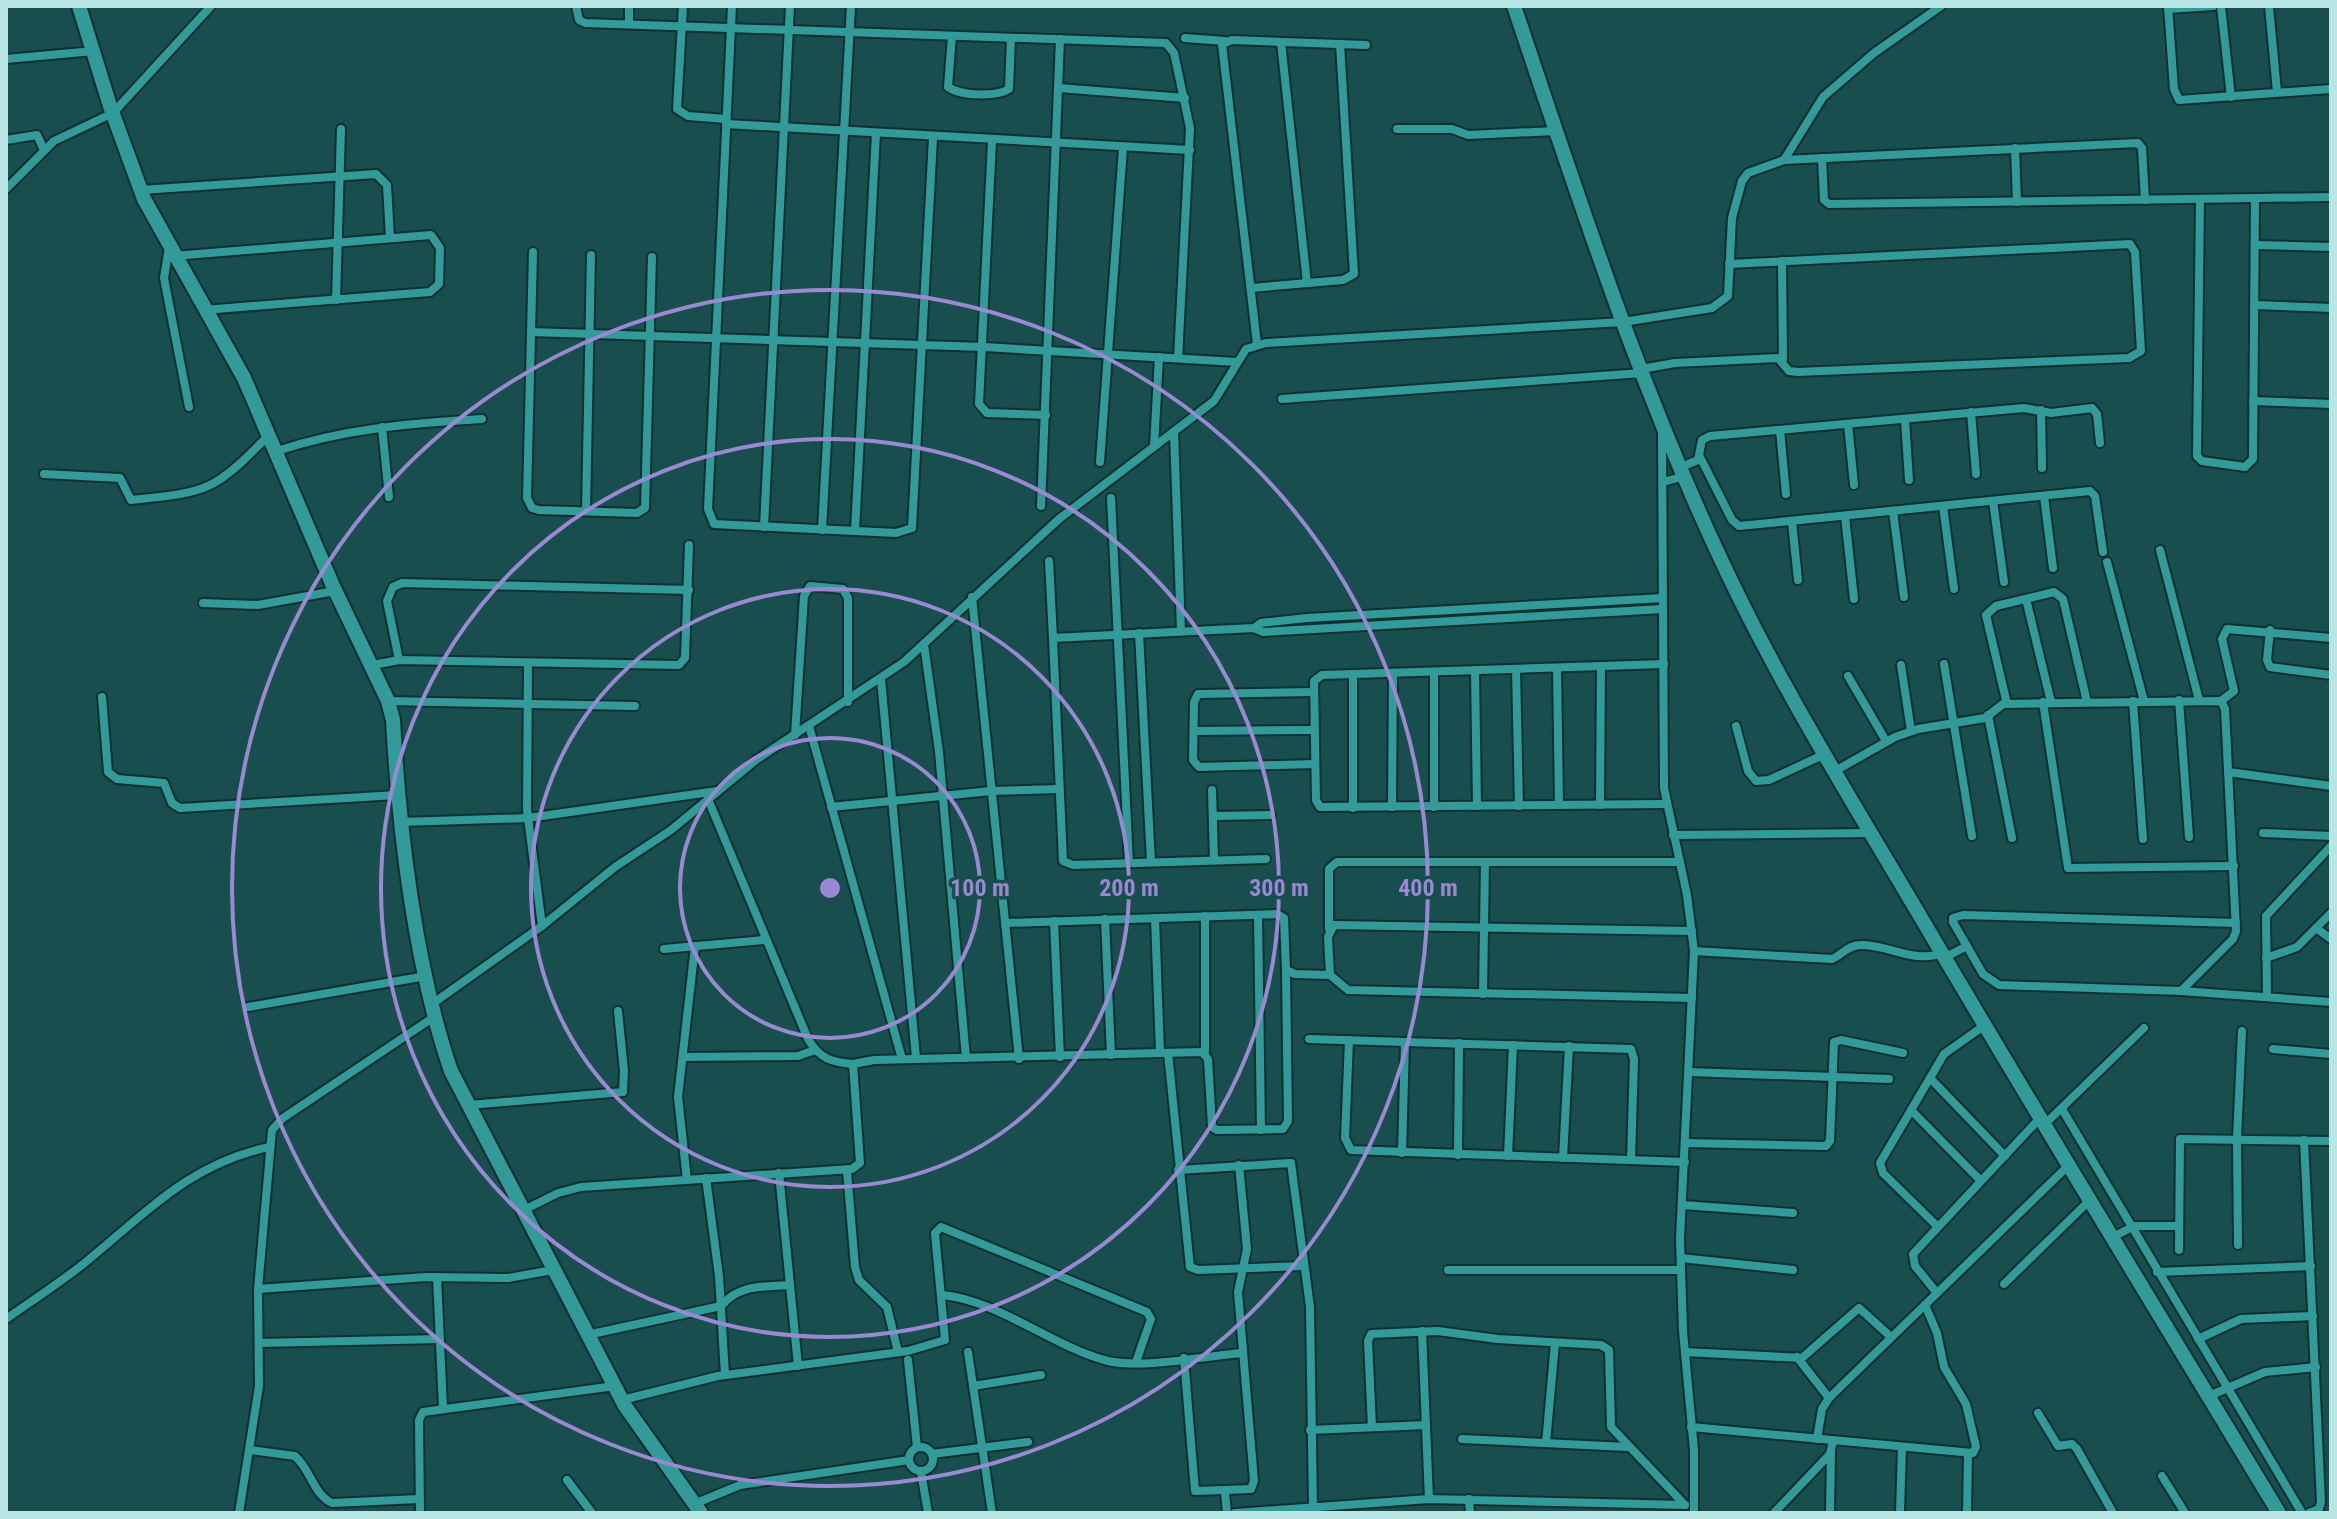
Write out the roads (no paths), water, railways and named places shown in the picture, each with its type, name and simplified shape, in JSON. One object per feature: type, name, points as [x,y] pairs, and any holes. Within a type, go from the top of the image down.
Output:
[{"type":"street","points":[[79,6],[141,190],[171,252],[244,378],[335,591],[388,701],[393,720],[397,795],[427,976],[433,1010],[451,1071],[618,1393],[698,1508],[740,1485],[909,1460]]},
{"type":"street","points":[[6,189],[44,150],[83,124],[113,113],[211,6]]},
{"type":"street","points":[[576,6],[579,20],[585,23],[1166,43],[1174,53],[1185,98],[1190,150],[1178,358]]},
{"type":"street","points":[[629,6],[629,24]]},
{"type":"street","points":[[683,6],[677,109],[688,116],[785,128],[1190,150]]},
{"type":"street","points":[[732,6],[709,518],[721,525],[903,533],[912,528],[933,138]]},
{"type":"street","points":[[764,527],[790,6]]},
{"type":"street","points":[[822,530],[851,6]]},
{"type":"street","points":[[1514,6],[1556,131],[1627,322],[1648,368],[1662,421],[1666,804],[1680,862],[1694,951],[1681,1258],[1691,1427],[1691,1508]]},
{"type":"street","points":[[1784,160],[1823,97],[1874,53],[1941,6]]},
{"type":"street","points":[[2213,6],[2168,8],[2174,89],[2179,100],[2331,89]]},
{"type":"street","points":[[2221,6],[2231,97]]},
{"type":"street","points":[[2269,6],[2277,92]]},
{"type":"street","points":[[952,36],[948,87],[952,91],[983,93],[1003,93],[1009,89],[1011,38]]},
{"type":"street","points":[[1185,38],[1366,45]]},
{"type":"street","points":[[1041,506],[1060,39]]},
{"type":"street","points":[[1225,41],[1221,49],[1257,344]]},
{"type":"street","points":[[1281,42],[1307,283]]},
{"type":"street","points":[[1251,288],[1343,280],[1354,274],[1340,44]]},
{"type":"street","points":[[6,59],[94,51]]},
{"type":"street","points":[[1059,88],[1185,98]]},
{"type":"street","points":[[1397,129],[1448,128],[1468,135],[1556,131]]},
{"type":"street","points":[[336,300],[341,129]]},
{"type":"street","points":[[855,531],[876,133]]},
{"type":"street","points":[[6,140],[37,135],[44,150]]},
{"type":"street","points":[[992,141],[979,404],[983,411],[1046,415]]},
{"type":"street","points":[[239,1513],[259,1386],[258,1289],[272,1130],[283,1118],[433,1010],[718,791],[795,735],[881,679],[1083,500],[1222,392],[1246,349],[1257,344],[1627,322],[1712,308],[1721,303],[1730,288],[1732,218],[1742,181],[1748,173],[1784,160],[2138,143],[2142,148],[2145,200]]},
{"type":"street","points":[[1100,462],[1123,148]]},
{"type":"street","points":[[2015,148],[2017,202]]},
{"type":"street","points":[[1822,158],[1823,192],[1829,204],[2331,197]]},
{"type":"street","points":[[141,190],[376,174],[383,178],[389,196],[390,238]]},
{"type":"street","points":[[2200,199],[2199,460],[2241,467],[2251,464],[2255,199]]},
{"type":"street","points":[[171,252],[390,238],[435,238],[440,248],[438,288],[430,292],[204,310]]},
{"type":"street","points":[[1729,264],[1782,261],[2130,244],[2135,252],[2142,343],[2137,356],[1793,372],[1783,359],[1782,261]]},
{"type":"street","points":[[2255,245],[2331,247]]},
{"type":"street","points":[[171,252],[164,278],[189,407]]},
{"type":"street","points":[[533,252],[527,498],[532,508],[539,510],[637,513],[645,508],[652,257]]},
{"type":"street","points":[[586,511],[591,255]]},
{"type":"street","points":[[2254,305],[2331,308]]},
{"type":"street","points":[[531,332],[984,347],[1237,362]]},
{"type":"street","points":[[1154,446],[1159,357]]},
{"type":"street","points":[[1282,399],[1783,359]]},
{"type":"street","points":[[2253,401],[2331,404]]},
{"type":"street","points":[[1663,482],[1690,465],[1705,437],[1971,412],[2041,410],[2060,413],[2092,408],[2097,414],[2100,443]]},
{"type":"street","points":[[2041,410],[2042,468]]},
{"type":"street","points":[[1971,412],[1976,474]]},
{"type":"street","points":[[277,451],[304,442],[382,427],[482,419]]},
{"type":"street","points":[[1905,420],[1909,480]]},
{"type":"street","points":[[1662,421],[1690,465],[1735,524],[1746,527],[2094,492],[2103,552]]},
{"type":"street","points":[[1848,424],[1854,485]]},
{"type":"street","points":[[382,427],[389,497]]},
{"type":"street","points":[[1780,430],[1786,494]]},
{"type":"street","points":[[1174,432],[1181,631]]},
{"type":"street","points":[[44,474],[120,478],[131,500],[184,495],[220,482],[270,435]]},
{"type":"street","points":[[1690,465],[1739,598],[1871,833],[1985,1025],[2050,1117],[2218,1391],[2302,1513]]},
{"type":"street","points":[[2044,496],[2053,568]]},
{"type":"street","points":[[1111,498],[1129,863]]},
{"type":"street","points":[[1993,501],[2004,582]]},
{"type":"street","points":[[1943,506],[1954,589]]},
{"type":"street","points":[[1893,511],[1904,597]]},
{"type":"street","points":[[1845,516],[1854,599]]},
{"type":"street","points":[[1792,522],[1798,580]]},
{"type":"street","points":[[373,665],[399,660],[679,665],[685,658],[689,545]]},
{"type":"street","points":[[2160,550],[2199,700]]},
{"type":"street","points":[[1049,561],[1063,861],[1073,865],[1266,859]]},
{"type":"street","points":[[2107,562],[2144,701]]},
{"type":"street","points":[[399,660],[387,601],[393,587],[402,583],[689,590]]},
{"type":"street","points":[[795,735],[804,596],[810,586],[843,589],[848,598],[848,702]]},
{"type":"street","points":[[203,603],[258,605],[335,591]]},
{"type":"street","points":[[2007,704],[1986,615],[1996,606],[2054,592],[2061,595],[2087,702]]},
{"type":"street","points":[[972,597],[1019,1059]]},
{"type":"street","points":[[1053,638],[1254,628],[1261,623],[1369,620],[1498,607],[1663,598]]},
{"type":"street","points":[[2026,599],[2047,702],[2068,868],[2234,866]]},
{"type":"street","points":[[1562,603],[1563,615]]},
{"type":"street","points":[[1498,607],[1498,618]]},
{"type":"street","points":[[1369,620],[1433,622],[1663,609]]},
{"type":"street","points":[[1433,622],[1434,612]]},
{"type":"street","points":[[1837,770],[1886,741],[1911,731],[1988,715],[1999,705],[2221,701],[2234,691],[2223,632],[2232,629],[2270,630],[2331,638]]},
{"type":"street","points":[[2270,630],[2267,660],[2270,667],[2331,675]]},
{"type":"street","points":[[1139,633],[1151,862]]},
{"type":"street","points":[[924,644],[942,796],[966,1058]]},
{"type":"street","points":[[528,663],[528,818],[542,926]]},
{"type":"street","points":[[1664,664],[1353,674],[1317,678],[1314,730],[1317,805],[1353,808],[1666,804]]},
{"type":"street","points":[[1944,664],[1951,723],[1972,836]]},
{"type":"street","points":[[1901,665],[1911,731]]},
{"type":"street","points":[[1600,805],[1601,666]]},
{"type":"street","points":[[1557,668],[1559,805]]},
{"type":"street","points":[[1516,669],[1519,806]]},
{"type":"street","points":[[1475,670],[1477,806]]},
{"type":"street","points":[[1434,672],[1434,807]]},
{"type":"street","points":[[1392,807],[1393,673]]},
{"type":"street","points":[[1353,674],[1353,808]]},
{"type":"street","points":[[1848,676],[1886,741]]},
{"type":"street","points":[[881,679],[916,1058]]},
{"type":"street","points":[[1314,692],[1198,694],[1194,702],[1194,731],[1195,767],[1315,764]]},
{"type":"street","points":[[102,697],[108,772],[117,779],[164,783],[172,803],[180,808],[397,795]]},
{"type":"street","points":[[2179,700],[2189,837]]},
{"type":"street","points":[[388,701],[635,706]]},
{"type":"street","points":[[2133,701],[2143,839]]},
{"type":"street","points":[[2181,991],[2233,939],[2236,923],[2225,709],[2221,701]]},
{"type":"street","points":[[1988,715],[2012,838]]},
{"type":"street","points":[[809,726],[902,1059]]},
{"type":"street","points":[[1736,726],[1748,771],[1756,781],[1769,780],[1825,754]]},
{"type":"street","points":[[1194,731],[1314,730]]},
{"type":"street","points":[[2228,772],[2331,786]]},
{"type":"street","points":[[831,807],[991,791],[1059,789]]},
{"type":"street","points":[[1212,790],[1214,860]]},
{"type":"street","points":[[401,822],[528,818],[718,791]]},
{"type":"street","points":[[708,799],[765,940],[815,1050],[830,1062],[853,1064],[916,1058],[1019,1059],[1205,1054]]},
{"type":"street","points":[[1213,816],[1271,815]]},
{"type":"street","points":[[1673,835],[1871,833]]},
{"type":"street","points":[[2263,833],[2331,836]]},
{"type":"street","points":[[2267,997],[2268,911],[2331,846]]},
{"type":"street","points":[[1483,994],[1485,862]]},
{"type":"street","points":[[1330,975],[1329,869],[1332,864],[1680,862]]},
{"type":"street","points":[[2266,958],[2292,950],[2331,913]]},
{"type":"street","points":[[1005,923],[1105,919],[1205,916],[1258,915],[1284,918],[1288,1121],[1283,1129],[1212,1127],[1205,1054],[1205,916]]},
{"type":"street","points":[[1258,915],[1261,1130]]},
{"type":"street","points":[[2236,923],[1956,916],[1953,922],[1964,948],[1983,974],[1999,985],[2181,991],[2331,1002]]},
{"type":"street","points":[[1155,918],[1164,1053],[1190,1267],[1198,1270],[1302,1266]]},
{"type":"street","points":[[1105,919],[1111,1055]]},
{"type":"street","points":[[1054,921],[1060,1057]]},
{"type":"street","points":[[1329,929],[1341,924],[1692,931]]},
{"type":"street","points":[[2316,928],[2331,939]]},
{"type":"street","points":[[664,949],[765,940]]},
{"type":"street","points":[[1694,951],[1832,959],[1850,947],[1861,945],[1929,957],[1964,948]]},
{"type":"street","points":[[687,1180],[678,1097],[695,946]]},
{"type":"street","points":[[1286,970],[1295,974],[1330,975],[1348,990],[1358,992],[1692,998]]},
{"type":"street","points":[[248,1007],[427,976]]},
{"type":"street","points":[[469,1105],[623,1092],[618,1011]]},
{"type":"street","points":[[1938,1227],[1880,1168],[1948,1049],[1985,1025]]},
{"type":"street","points":[[1937,1293],[1911,1258],[2005,1156],[2144,1028]]},
{"type":"street","points":[[2238,1245],[2237,1138],[2242,1031]]},
{"type":"street","points":[[1309,1039],[1631,1049],[1631,1160]]},
{"type":"street","points":[[1349,1040],[1346,1146],[1358,1152],[1685,1162]]},
{"type":"street","points":[[1686,1143],[1826,1146],[1830,1141],[1831,1077],[1837,1041],[1903,1053]]},
{"type":"street","points":[[1402,1153],[1405,1042]]},
{"type":"street","points":[[1458,1155],[1459,1043]]},
{"type":"street","points":[[1508,1156],[1513,1045]]},
{"type":"street","points":[[1563,1158],[1569,1046]]},
{"type":"street","points":[[2273,1049],[2331,1054]]},
{"type":"street","points":[[683,1057],[798,1056],[815,1050]]},
{"type":"street","points":[[524,1210],[558,1193],[581,1187],[847,1171],[860,1163],[853,1064]]},
{"type":"street","points":[[1689,1072],[1889,1079]]},
{"type":"street","points":[[1930,1078],[2005,1156]]},
{"type":"street","points":[[1911,1110],[1981,1181]]},
{"type":"street","points":[[2050,1117],[2069,1165],[2090,1200],[2157,1272],[2198,1339],[2218,1391],[2279,1513]]},
{"type":"street","points":[[2179,1250],[2180,1139],[2331,1141]]},
{"type":"street","points":[[2304,1140],[2321,1502],[2319,1509],[2309,1513]]},
{"type":"street","points":[[6,1319],[83,1264],[194,1174],[238,1153],[269,1147]]},
{"type":"street","points":[[1178,1170],[1291,1163],[1312,1336],[1310,1430],[1313,1507]]},
{"type":"street","points":[[1184,1358],[1193,1488],[1197,1493],[1251,1489],[1254,1481],[1238,1292],[1247,1249],[1239,1165]]},
{"type":"street","points":[[1817,1439],[1822,1409],[1829,1398],[2069,1165]]},
{"type":"street","points":[[847,1171],[855,1267],[859,1280],[887,1307],[898,1352]]},
{"type":"street","points":[[779,1173],[798,1366]]},
{"type":"street","points":[[706,1178],[721,1306],[725,1375]]},
{"type":"street","points":[[2004,1284],[2090,1200]]},
{"type":"street","points":[[1682,1205],[1793,1213]]},
{"type":"street","points":[[2121,1232],[2179,1226]]},
{"type":"street","points":[[420,1513],[420,1415],[443,1408],[618,1393],[898,1352],[946,1339],[935,1233],[941,1227],[1147,1312],[1151,1319],[1136,1362]]},
{"type":"street","points":[[1681,1258],[1793,1270]]},
{"type":"street","points":[[2157,1272],[2311,1266]]},
{"type":"street","points":[[258,1289],[437,1277],[508,1278],[553,1270]]},
{"type":"street","points":[[1448,1270],[1681,1270]]},
{"type":"street","points":[[437,1277],[443,1408]]},
{"type":"street","points":[[587,1335],[721,1306],[730,1294],[742,1289],[790,1285]]},
{"type":"street","points":[[942,1295],[968,1301],[1108,1361],[1136,1362],[1243,1353]]},
{"type":"street","points":[[1691,1427],[1968,1453],[1976,1447],[1966,1404],[1944,1367],[1937,1333],[1925,1305]]},
{"type":"street","points":[[1685,1352],[1797,1357],[1810,1353],[1859,1308],[1891,1337]]},
{"type":"street","points":[[2198,1339],[2241,1319],[2313,1316]]},
{"type":"street","points":[[1372,1427],[1368,1337],[1374,1333],[1422,1331],[1601,1345],[1609,1350],[1609,1421],[1628,1447],[1691,1508]]},
{"type":"street","points":[[1422,1331],[1429,1499]]},
{"type":"street","points":[[259,1343],[440,1339]]},
{"type":"street","points":[[1546,1443],[1555,1343]]},
{"type":"street","points":[[968,1352],[992,1513]]},
{"type":"street","points":[[1797,1357],[1829,1398]]},
{"type":"street","points":[[908,1360],[917,1447],[909,1460],[911,1467],[921,1472]]},
{"type":"street","points":[[2218,1391],[2265,1372],[2316,1367]]},
{"type":"street","points":[[973,1386],[1041,1375]]},
{"type":"street","points":[[2038,1413],[2058,1446],[2072,1444],[2077,1449],[2113,1513]]},
{"type":"street","points":[[1310,1430],[1426,1425]]},
{"type":"street","points":[[1462,1439],[1628,1447]]},
{"type":"street","points":[[1830,1513],[1833,1441]]},
{"type":"street","points":[[917,1447],[932,1454],[1028,1442]]},
{"type":"street","points":[[1900,1513],[1902,1447]]},
{"type":"street","points":[[250,1450],[295,1456],[311,1476],[323,1499],[339,1504],[364,1508],[419,1499]]},
{"type":"street","points":[[1774,1513],[1831,1451]]},
{"type":"street","points":[[1967,1513],[1968,1453]]},
{"type":"street","points":[[921,1472],[932,1466],[932,1454]]},
{"type":"street","points":[[921,1472],[928,1513]]},
{"type":"street","points":[[2162,1476],[2185,1513]]},
{"type":"street","points":[[567,1480],[592,1513]]},
{"type":"street","points":[[1239,1491],[1237,1512],[1313,1507],[1328,1510],[1429,1499],[1691,1508]]},
{"type":"street","points":[[1225,1492],[1227,1513]]},
{"type":"street","points":[[1469,1499],[1470,1513]]},
{"type":"street","points":[[1397,1502],[1398,1513]]},
{"type":"street","points":[[1538,1502],[1539,1513]]},
{"type":"street","points":[[1646,1513],[1654,1505]]}]
